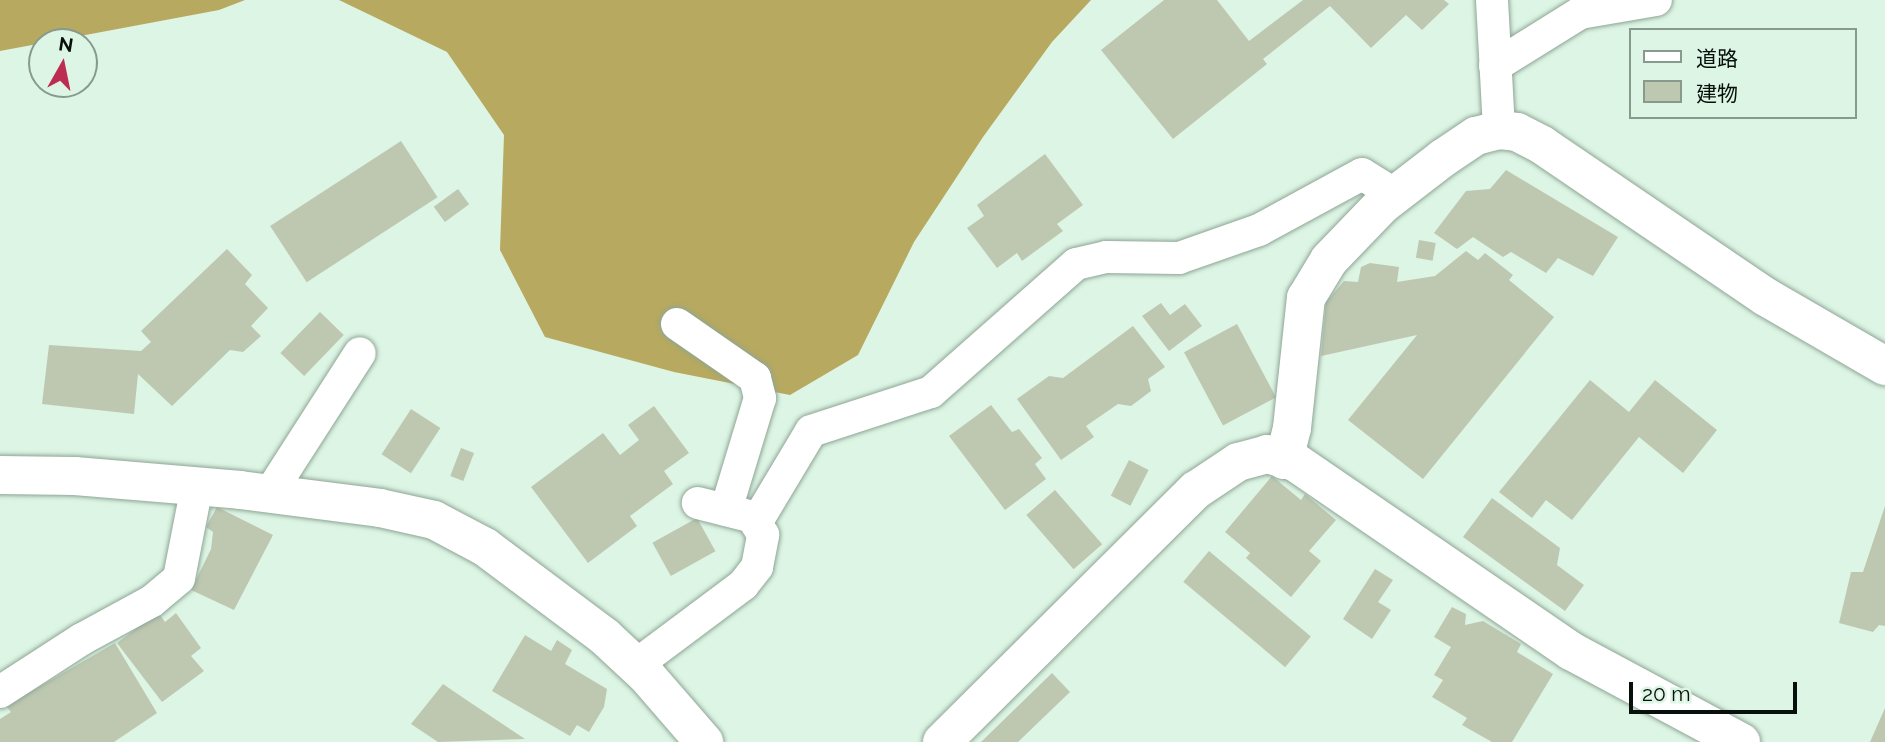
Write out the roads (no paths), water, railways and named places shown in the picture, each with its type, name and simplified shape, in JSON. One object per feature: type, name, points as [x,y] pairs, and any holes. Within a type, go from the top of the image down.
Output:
[{"type":"street","points":[[1284,460],[1293,428],[1306,298],[1329,260],[1395,195],[1476,136],[1499,130],[1517,132],[1542,145],[1766,297],[1885,366]]},
{"type":"street","points":[[942,742],[1196,490],[1238,462],[1267,454],[1284,460],[1329,485],[1571,651],[1741,742]]},
{"type":"street","points":[[0,475],[197,486],[270,493],[434,520],[485,547],[549,593],[636,665],[704,742]]},
{"type":"lane","points":[[1492,0],[1499,130]]},
{"type":"lane","points":[[1495,66],[1580,13],[1656,0]]},
{"type":"lane","points":[[756,523],[811,431],[931,392],[1076,264],[1106,257],[1179,258],[1259,230],[1362,174],[1395,195]]},
{"type":"lane","points":[[636,665],[743,585],[757,567],[763,535],[752,517],[712,507],[760,398],[755,378],[677,324]]},
{"type":"lane","points":[[270,493],[360,353]]},
{"type":"lane","points":[[0,692],[82,639],[152,601],[179,578],[197,486]]}]
